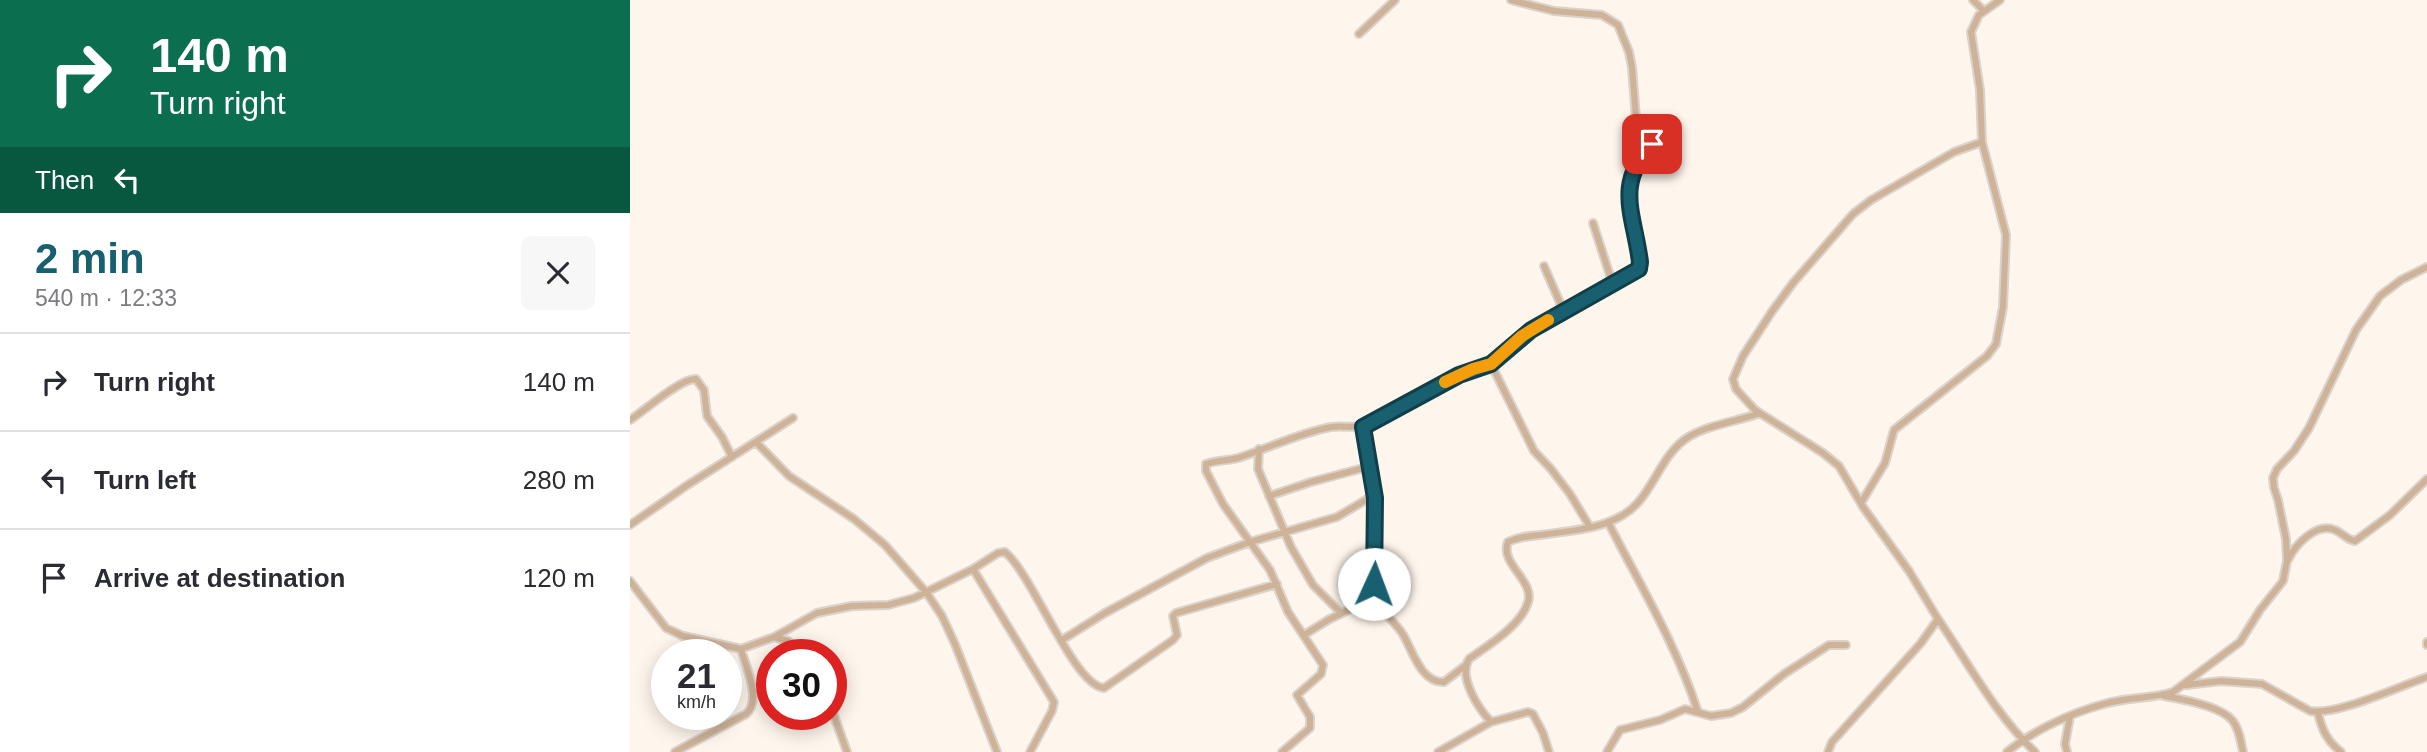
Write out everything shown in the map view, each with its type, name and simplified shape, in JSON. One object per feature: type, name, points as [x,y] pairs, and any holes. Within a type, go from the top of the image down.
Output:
[{"type":"street","points":[[1359,34],[1395,0]]},
{"type":"street","points":[[1282,752],[1310,728],[1310,717],[1297,695],[1323,670],[1320,659],[1288,612],[1277,584],[1223,504],[1204,467],[1208,462],[1236,458],[1332,427],[1363,427],[1459,375],[1491,364],[1522,336],[1639,269],[1629,185],[1634,168],[1653,140],[1648,130],[1636,118],[1632,67],[1623,34],[1618,25],[1602,15],[1554,11],[1511,0]]},
{"type":"street","points":[[1973,0],[1984,11]]},
{"type":"street","points":[[1861,503],[1885,463],[1894,430],[1987,356],[1996,344],[2003,307],[2006,235],[1982,142],[1980,90],[1971,32],[1975,20],[2000,0]]},
{"type":"street","points":[[1982,142],[1954,152],[1871,200],[1839,228],[1793,283],[1743,356],[1733,379],[1736,389],[1760,413],[1839,466],[1861,503],[1909,571],[1961,656],[2022,740],[2035,752]]},
{"type":"street","points":[[1593,223],[1613,285]]},
{"type":"street","points":[[1544,266],[1564,312]]},
{"type":"street","points":[[2287,561],[2283,526],[2274,488],[2273,478],[2277,469],[2294,451],[2309,428],[2356,330],[2380,296],[2389,287],[2427,267]]},
{"type":"street","points":[[1491,364],[1534,451],[1570,494],[1590,527]]},
{"type":"street","points":[[630,420],[679,385],[691,378],[696,379],[704,390],[707,416],[732,457]]},
{"type":"street","points":[[1363,427],[1374,495],[1375,597],[1381,609],[1402,633],[1416,662],[1437,682],[1444,682],[1466,665],[1469,659],[1506,632],[1529,601],[1527,589],[1508,555],[1508,542],[1521,537],[1590,527],[1624,515],[1636,505],[1666,460],[1683,441],[1696,433],[1760,413]]},
{"type":"street","points":[[630,525],[793,418]]},
{"type":"street","points":[[755,442],[789,475],[855,519],[885,545],[926,592],[942,616],[955,644],[996,751],[987,752]]},
{"type":"street","points":[[1259,449],[1258,469],[1285,533],[1306,575],[1341,613]]},
{"type":"street","points":[[1269,496],[1371,466]]},
{"type":"street","points":[[2007,752],[2022,740],[2070,716],[2105,703],[2162,695],[2184,685],[2240,642],[2283,581],[2287,561],[2294,548],[2312,533],[2329,529],[2355,541],[2390,515],[2427,479]]},
{"type":"street","points":[[1062,640],[1190,566],[1250,542],[1337,517],[1374,495]]},
{"type":"street","points":[[1608,522],[1652,603],[1698,712]]},
{"type":"street","points":[[742,649],[774,637],[817,613],[852,606],[888,605],[926,592],[1002,552],[1008,554],[1072,659],[1091,682],[1104,688],[1173,640],[1177,635],[1173,616],[1176,613],[1277,584]]},
{"type":"street","points":[[973,569],[1054,702],[1030,752]]},
{"type":"street","points":[[630,580],[666,628],[690,639]]},
{"type":"street","points":[[1304,635],[1375,597]]},
{"type":"street","points":[[1828,752],[1832,742],[1921,643],[1938,619]]},
{"type":"street","points":[[774,637],[781,639]]},
{"type":"street","points":[[1607,752],[1617,733],[1624,728],[1660,720],[1685,709],[1719,716],[1731,713],[1829,645],[1846,645]]},
{"type":"street","points":[[742,653],[753,699],[752,709],[742,716]]},
{"type":"street","points":[[1466,665],[1474,698],[1491,722]]},
{"type":"street","points":[[2184,685],[2221,681],[2262,684],[2318,713],[2342,708],[2427,677]]},
{"type":"street","points":[[2162,695],[2192,701],[2229,717],[2238,732],[2243,752]]},
{"type":"street","points":[[1438,752],[1491,722],[1528,712],[1533,714],[1543,733],[1549,752]]},
{"type":"street","points":[[2318,713],[2330,743],[2341,752]]},
{"type":"street","points":[[2067,752],[2065,744],[2070,716]]},
{"type":"street","points":[[676,752],[717,730]]},
{"type":"street","points":[[839,730],[847,752]]},
{"type":"slow traffic","points":[[1445,382],[1491,364],[1522,336],[1548,320]]},
{"type":"route","points":[[1374,584],[1375,498],[1363,427],[1459,375],[1491,364],[1531,330],[1639,269],[1629,185],[1634,168],[1652,144]]}]
